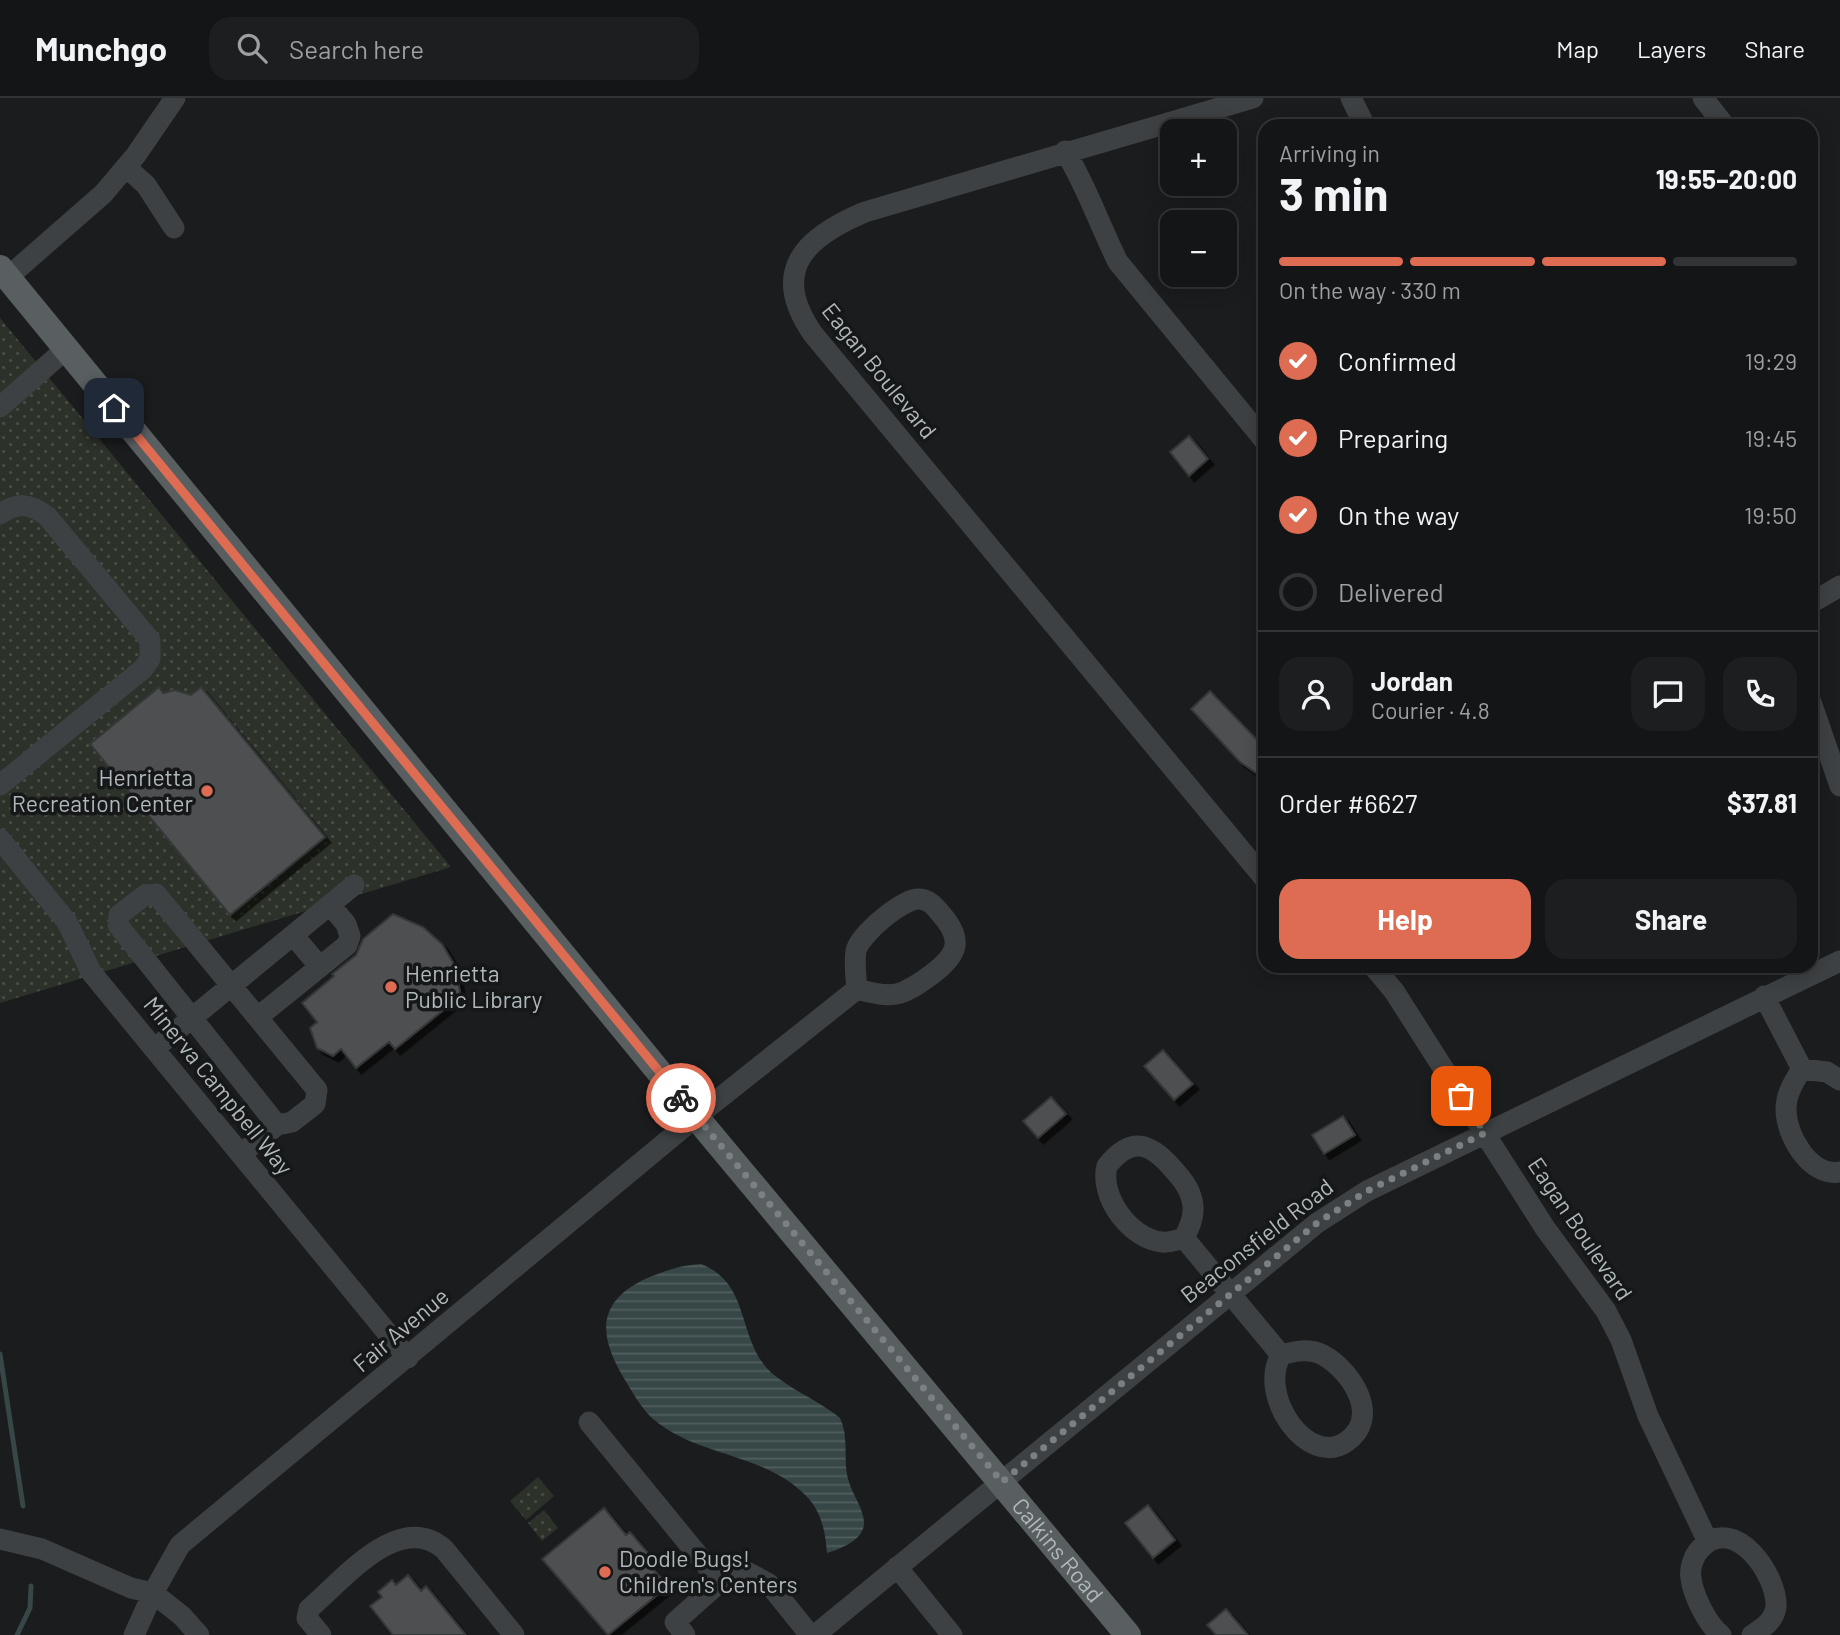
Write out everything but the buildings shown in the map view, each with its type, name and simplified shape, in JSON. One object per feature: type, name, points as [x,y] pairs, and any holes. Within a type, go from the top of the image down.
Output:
[{"type":"main road","name":"Calkins Road","points":[[4,272],[696,1117],[1128,1635]]},
{"type":"street","points":[[4,272],[103,194],[126,167],[175,98]]},
{"type":"street","name":"Eagan Boulevard","points":[[1252,98],[865,212],[838,223],[819,236],[797,262],[792,279],[793,298],[799,314],[813,334],[1258,871]]},
{"type":"street","points":[[1351,98],[1362,119]]},
{"type":"street","points":[[1703,98],[1720,119]]},
{"type":"street","points":[[1065,151],[1087,188],[1102,230],[1118,262],[1258,432]]},
{"type":"street","points":[[126,167],[146,185],[174,228]]},
{"type":"street","points":[[0,407],[66,349]]},
{"type":"street","points":[[0,514],[13,506],[24,504],[47,516],[150,640],[151,650],[143,669],[0,785]]},
{"type":"street","points":[[1818,599],[1840,586]]},
{"type":"street","points":[[1818,722],[1840,786]]},
{"type":"street","name":"Minerva Campbell Way","points":[[0,839],[67,922],[91,972],[408,1359]]},
{"type":"street","points":[[154,1049],[354,885]]},
{"type":"street","points":[[241,1154],[277,1125],[292,1122],[315,1104],[317,1090],[156,894],[145,895],[119,915],[118,925],[277,1125]]},
{"type":"street","points":[[918,898],[929,901],[954,929],[953,953],[945,965],[907,992],[891,996],[857,989],[856,950],[862,939],[905,901],[918,898]]},
{"type":"street","points":[[257,1017],[347,945],[350,936],[346,924],[330,905]]},
{"type":"street","points":[[293,935],[320,967]]},
{"type":"street","name":"Beaconsfield Road","points":[[1818,971],[1840,961]]},
{"type":"street","name":"Eagan Boulevard","points":[[1379,973],[1394,991],[1545,1228],[1606,1311],[1621,1340],[1648,1416],[1708,1542]]},
{"type":"street","name":"Beaconsfield Road","points":[[813,1635],[1307,1231],[1357,1197],[1814,973]]},
{"type":"street","name":"Fair Avenue","points":[[134,1635],[153,1593],[180,1545],[408,1359],[696,1117],[857,989]]},
{"type":"street","points":[[1764,996],[1802,1069]]},
{"type":"street","points":[[1802,1069],[1827,1072],[1840,1080]]},
{"type":"street","points":[[1802,1069],[1788,1096],[1788,1124],[1811,1165],[1832,1174],[1840,1172]]},
{"type":"street","points":[[1137,1145],[1160,1153],[1186,1183],[1193,1209],[1184,1238],[1164,1243],[1139,1234],[1111,1200],[1105,1188],[1107,1166],[1125,1148],[1137,1145]]},
{"type":"street","points":[[1184,1238],[1281,1355]]},
{"type":"street","points":[[1298,1350],[1322,1354],[1357,1389],[1364,1412],[1362,1422],[1348,1441],[1325,1448],[1314,1444],[1303,1437],[1284,1413],[1277,1404],[1273,1385],[1273,1368],[1281,1355],[1298,1350]]},
{"type":"street","points":[[589,1422],[720,1582]]},
{"type":"street","points":[[321,1635],[307,1618],[309,1609],[389,1541],[413,1535],[435,1540],[514,1635]]},
{"type":"street","points":[[1721,1635],[1695,1594],[1690,1576],[1698,1551],[1708,1542],[1723,1537],[1735,1539],[1747,1546],[1767,1579],[1776,1607],[1766,1626],[1752,1635]]},
{"type":"street","points":[[0,1539],[42,1549],[131,1588],[153,1593],[182,1616],[199,1635]]},
{"type":"street","points":[[897,1567],[952,1635]]},
{"type":"street","points":[[685,1635],[675,1622],[720,1582],[747,1572],[769,1584],[813,1635]]},
{"type":"shaded area","points":[[0,318],[451,867],[0,1003]]},
{"type":"shaded area","points":[[701,1264],[716,1272],[735,1295],[756,1352],[771,1373],[840,1418],[845,1434],[847,1474],[864,1524],[861,1534],[843,1547],[827,1553],[823,1527],[813,1504],[784,1479],[747,1461],[689,1441],[653,1419],[616,1364],[610,1349],[606,1322],[617,1299],[645,1279],[673,1269]]},
{"type":"shaded area","points":[[538,1477],[554,1496],[526,1520],[510,1501]]},
{"type":"shaded area","points":[[544,1510],[558,1528],[542,1541],[528,1523]]},
{"type":"waterway","points":[[0,1354],[23,1506]]},
{"type":"waterway","points":[[17,1635],[30,1608],[31,1586]]},
{"type":"way so far","points":[[681,1098],[1002,1482],[1317,1223],[1367,1191],[1485,1133],[1461,1096]]},
{"type":"place","name":"Henrietta Recreation Center","points":[[207,791]]},
{"type":"place","name":"Henrietta Public Library","points":[[391,987]]},
{"type":"place","name":"Doodle Bugs! Children's Centers","points":[[605,1572]]},
{"type":"route","points":[[114,408],[681,1098]]}]
